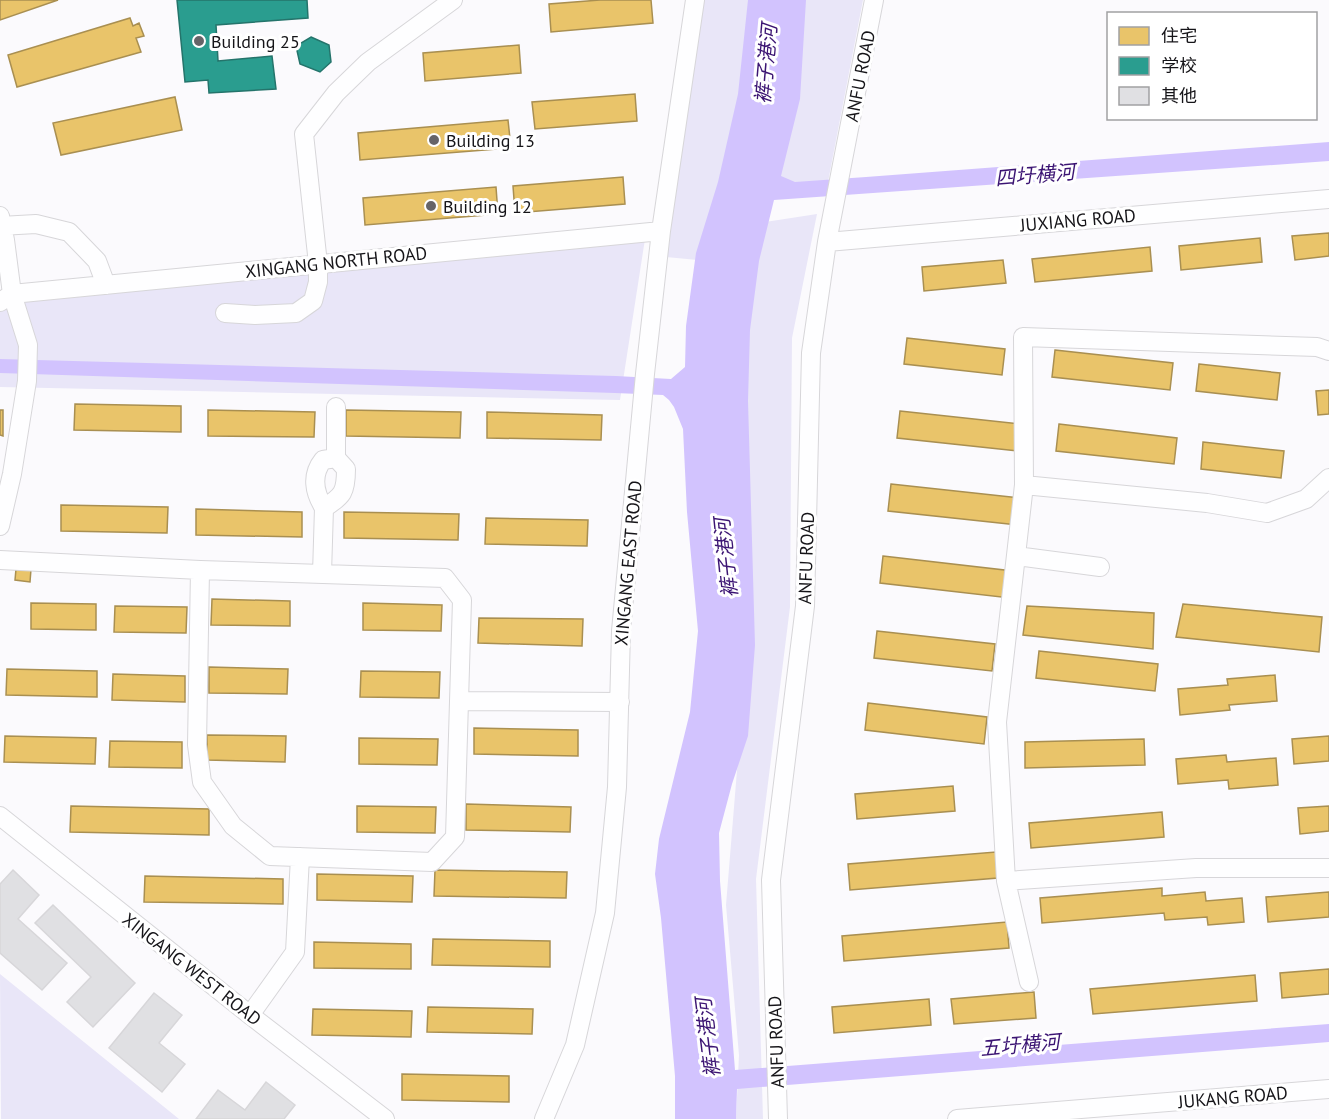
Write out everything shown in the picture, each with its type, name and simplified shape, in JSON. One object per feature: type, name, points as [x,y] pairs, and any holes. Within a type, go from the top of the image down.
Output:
[{"type":"street","points":[[225,313],[297,314],[313,301],[318,282],[318,264],[304,134],[336,93],[368,62],[453,0]]},
{"type":"street","name":"XINGANG EAST ROAD","points":[[544,1119],[575,1045],[605,913],[617,787],[621,631],[645,374],[661,231],[695,0]]},
{"type":"street","name":"ANFU ROAD","points":[[778,1119],[771,880],[805,606],[811,353],[827,242],[874,0]]},
{"type":"street","name":"JUXIANG ROAD","points":[[827,242],[1329,199]]},
{"type":"street","points":[[0,525],[12,474],[27,381],[28,345],[6,298],[1,223],[36,224],[69,232],[97,261],[106,285]]},
{"type":"street","name":"XINGANG NORTH ROAD","points":[[6,298],[106,285],[661,231]]},
{"type":"street","points":[[1029,982],[1006,881],[997,722],[1024,485],[1023,337],[1317,346],[1329,351]]},
{"type":"street","points":[[324,508],[339,499],[346,488],[346,469],[336,458],[336,407]]},
{"type":"street","points":[[322,574],[324,508],[315,495],[316,468],[323,460],[336,458]]},
{"type":"street","points":[[1024,485],[1207,503],[1267,513],[1306,499],[1329,478]]},
{"type":"street","points":[[1016,556],[1100,567]]},
{"type":"street","points":[[0,560],[200,570],[445,578],[462,600],[455,837],[432,862],[270,856],[233,826],[202,782],[197,745],[200,570]]},
{"type":"street","points":[[459,701],[620,702]]},
{"type":"street","name":"XINGANG WEST ROAD","points":[[0,816],[385,1119]]},
{"type":"street","points":[[250,1015],[295,952],[300,857]]},
{"type":"street","points":[[1006,881],[1196,868],[1329,868]]},
{"type":"street","name":"JUKANG ROAD","points":[[957,1119],[1329,1089]]},
{"type":"shaded area","points":[[704,0],[754,0],[750,77],[708,261],[666,257]]},
{"type":"shaded area","points":[[795,0],[863,0],[827,187],[765,191]]},
{"type":"shaded area","points":[[817,214],[792,338],[790,607],[756,879],[763,1119],[736,1119],[739,1055],[726,905],[743,697],[732,389],[758,223]]},
{"type":"shaded area","points":[[645,239],[620,400],[0,387],[0,305],[300,269]]},
{"type":"shaded area","points":[[0,974],[179,1119],[1,1119]]},
{"type":"water","points":[[748,0],[806,0],[800,99],[781,176],[795,182],[1329,142],[1329,161],[774,200],[759,261],[750,330],[748,401],[755,645],[748,736],[719,833],[720,881],[735,1070],[1329,1024],[1329,1042],[737,1089],[736,1119],[675,1119],[675,1076],[655,874],[659,839],[690,712],[698,631],[687,512],[683,429],[669,400],[663,395],[615,393],[0,373],[0,359],[671,379],[685,367],[686,326],[696,253],[718,182],[738,94]]},
{"type":"building: 住宅","points":[[0,0],[58,0],[0,20]]},
{"type":"building: 住宅","points":[[600,0],[651,0],[653,23],[551,32],[549,4]]},
{"type":"building: 住宅","points":[[130,18],[133,26],[139,23],[144,36],[136,38],[141,52],[17,87],[8,55]]},
{"type":"building: 住宅","points":[[519,45],[521,73],[425,81],[423,53]]},
{"type":"building: 住宅","points":[[635,94],[637,121],[535,129],[532,102]]},
{"type":"building: 住宅","points":[[175,97],[182,130],[61,155],[53,123]]},
{"type":"building: 住宅","name":"Building 13","points":[[508,120],[511,148],[360,160],[358,133]]},
{"type":"building: 住宅","points":[[623,177],[625,204],[515,213],[513,186]]},
{"type":"building: 住宅","name":"Building 12","points":[[496,187],[498,214],[365,225],[363,198]]},
{"type":"building: 住宅","points":[[1329,233],[1329,256],[1295,260],[1292,236]]},
{"type":"building: 住宅","points":[[1260,238],[1262,262],[1181,270],[1179,246]]},
{"type":"building: 住宅","points":[[1150,247],[1152,271],[1035,282],[1032,259]]},
{"type":"building: 住宅","points":[[1003,260],[1006,283],[924,291],[922,267]]},
{"type":"building: 住宅","points":[[907,338],[1005,349],[1002,375],[904,364]]},
{"type":"building: 住宅","points":[[1055,350],[1173,363],[1170,390],[1052,377]]},
{"type":"building: 住宅","points":[[1199,364],[1280,373],[1277,400],[1196,391]]},
{"type":"building: 住宅","points":[[1329,390],[1329,414],[1318,415],[1316,391]]},
{"type":"building: 住宅","points":[[75,404],[181,406],[181,432],[74,430]]},
{"type":"building: 住宅","points":[[0,410],[3,410],[3,436],[0,435]]},
{"type":"building: 住宅","points":[[208,410],[315,412],[314,437],[208,436]]},
{"type":"building: 住宅","points":[[346,410],[461,412],[460,438],[346,436]]},
{"type":"building: 住宅","points":[[900,411],[1021,424],[1018,451],[897,438]]},
{"type":"building: 住宅","points":[[487,412],[602,415],[601,440],[487,438]]},
{"type":"building: 住宅","points":[[1059,424],[1177,438],[1174,464],[1056,451]]},
{"type":"building: 住宅","points":[[1203,442],[1284,451],[1281,478],[1201,469]]},
{"type":"building: 住宅","points":[[891,484],[1021,498],[1018,525],[888,511]]},
{"type":"building: 住宅","points":[[61,505],[168,507],[167,533],[61,531]]},
{"type":"building: 住宅","points":[[196,509],[302,512],[302,537],[196,535]]},
{"type":"building: 住宅","points":[[344,512],[459,514],[458,540],[344,538]]},
{"type":"building: 住宅","points":[[486,518],[588,520],[587,546],[485,544]]},
{"type":"building: 住宅","points":[[883,556],[1013,571],[1010,598],[880,583]]},
{"type":"building: 住宅","points":[[16,569],[31,569],[30,582],[15,580]]},
{"type":"building: 住宅","points":[[212,599],[290,601],[290,626],[211,625]]},
{"type":"building: 住宅","points":[[31,603],[96,604],[96,630],[31,629]]},
{"type":"building: 住宅","points":[[363,603],[442,605],[441,631],[363,630]]},
{"type":"building: 住宅","points":[[1183,604],[1322,617],[1319,652],[1176,637]]},
{"type":"building: 住宅","points":[[115,606],[187,607],[186,633],[114,632]]},
{"type":"building: 住宅","points":[[1027,606],[1154,613],[1153,649],[1023,635]]},
{"type":"building: 住宅","points":[[479,618],[583,619],[582,646],[478,643]]},
{"type":"building: 住宅","points":[[877,631],[995,644],[992,671],[874,658]]},
{"type":"building: 住宅","points":[[1039,651],[1158,664],[1155,691],[1036,678]]},
{"type":"building: 住宅","points":[[209,667],[288,669],[287,694],[209,693]]},
{"type":"building: 住宅","points":[[7,669],[97,671],[97,697],[6,695]]},
{"type":"building: 住宅","points":[[361,671],[440,672],[439,698],[360,697]]},
{"type":"building: 住宅","points":[[113,674],[185,676],[185,702],[112,700]]},
{"type":"building: 住宅","points":[[1275,675],[1277,701],[1229,705],[1230,710],[1180,715],[1178,689],[1228,685],[1227,679]]},
{"type":"building: 住宅","points":[[868,703],[987,717],[984,744],[865,730]]},
{"type":"building: 住宅","points":[[474,728],[578,730],[578,756],[474,754]]},
{"type":"building: 住宅","points":[[207,735],[286,736],[285,762],[207,760]]},
{"type":"building: 住宅","points":[[5,736],[96,738],[95,764],[4,762]]},
{"type":"building: 住宅","points":[[1329,736],[1329,761],[1294,764],[1292,739]]},
{"type":"building: 住宅","points":[[359,738],[438,739],[437,765],[359,764]]},
{"type":"building: 住宅","points":[[1144,739],[1145,765],[1025,768],[1025,742]]},
{"type":"building: 住宅","points":[[110,741],[182,742],[182,768],[109,767]]},
{"type":"building: 住宅","points":[[1226,755],[1227,762],[1276,758],[1278,785],[1229,789],[1228,780],[1178,784],[1176,759]]},
{"type":"building: 住宅","points":[[953,786],[955,811],[857,819],[855,794]]},
{"type":"building: 住宅","points":[[466,804],[571,807],[570,832],[466,830]]},
{"type":"building: 住宅","points":[[71,806],[209,809],[209,835],[70,832]]},
{"type":"building: 住宅","points":[[357,806],[436,807],[435,833],[357,832]]},
{"type":"building: 住宅","points":[[1329,806],[1329,831],[1300,834],[1298,808]]},
{"type":"building: 住宅","points":[[1162,812],[1164,837],[1031,848],[1029,823]]},
{"type":"building: 住宅","points":[[996,852],[998,878],[850,890],[848,864]]},
{"type":"building: 住宅","points":[[435,870],[567,872],[566,898],[434,896]]},
{"type":"building: 住宅","points":[[317,874],[413,876],[412,902],[317,900]]},
{"type":"building: 住宅","points":[[145,876],[283,879],[283,904],[144,902]]},
{"type":"building: 住宅","points":[[1162,888],[1162,896],[1205,892],[1206,901],[1242,898],[1244,922],[1208,925],[1207,917],[1165,920],[1164,913],[1042,923],[1040,898]]},
{"type":"building: 住宅","points":[[1329,892],[1329,917],[1268,922],[1266,897]]},
{"type":"building: 住宅","points":[[1007,922],[1009,948],[844,961],[842,936]]},
{"type":"building: 住宅","points":[[433,939],[550,941],[550,967],[432,965]]},
{"type":"building: 住宅","points":[[314,942],[411,944],[411,969],[314,968]]},
{"type":"building: 住宅","points":[[1329,969],[1329,994],[1282,998],[1280,973]]},
{"type":"building: 住宅","points":[[1255,975],[1257,1001],[1093,1014],[1090,989]]},
{"type":"building: 住宅","points":[[1034,992],[1036,1018],[954,1024],[951,999]]},
{"type":"building: 住宅","points":[[929,999],[931,1025],[834,1033],[832,1007]]},
{"type":"building: 住宅","points":[[428,1007],[533,1009],[532,1034],[427,1032]]},
{"type":"building: 住宅","points":[[313,1009],[412,1011],[411,1037],[312,1035]]},
{"type":"building: 住宅","points":[[402,1074],[509,1076],[509,1102],[402,1100]]},
{"type":"building: 学校","name":"Building 25","points":[[177,0],[307,0],[308,18],[216,25],[218,61],[272,56],[276,89],[209,93],[208,80],[185,82]]},
{"type":"building: 学校","points":[[311,37],[329,45],[331,62],[320,72],[300,64],[296,46]]},
{"type":"building: 其他","points":[[13,870],[39,895],[18,919],[67,963],[42,990],[0,953],[0,884]]},
{"type":"building: 其他","points":[[53,905],[135,983],[93,1027],[67,1002],[91,977],[35,923]]},
{"type":"building: 其他","points":[[154,993],[182,1015],[159,1043],[185,1064],[162,1092],[109,1048]]},
{"type":"building: 其他","points":[[266,1082],[295,1105],[284,1119],[196,1119],[218,1090],[245,1110]]},
{"type":"place","name":"Building 25","points":[[199,41]]},
{"type":"place","name":"Building 13","points":[[434,140]]},
{"type":"place","name":"Building 12","points":[[431,206]]},
{"type":"water label","name":"裤子港河","points":[[766,64]]},
{"type":"water label","name":"四圩横河","points":[[1035,175]]},
{"type":"water label","name":"裤子港河","points":[[726,558]]},
{"type":"water label","name":"裤子港河","points":[[708,1038]]},
{"type":"water label","name":"五圩横河","points":[[1020,1045]]}]
